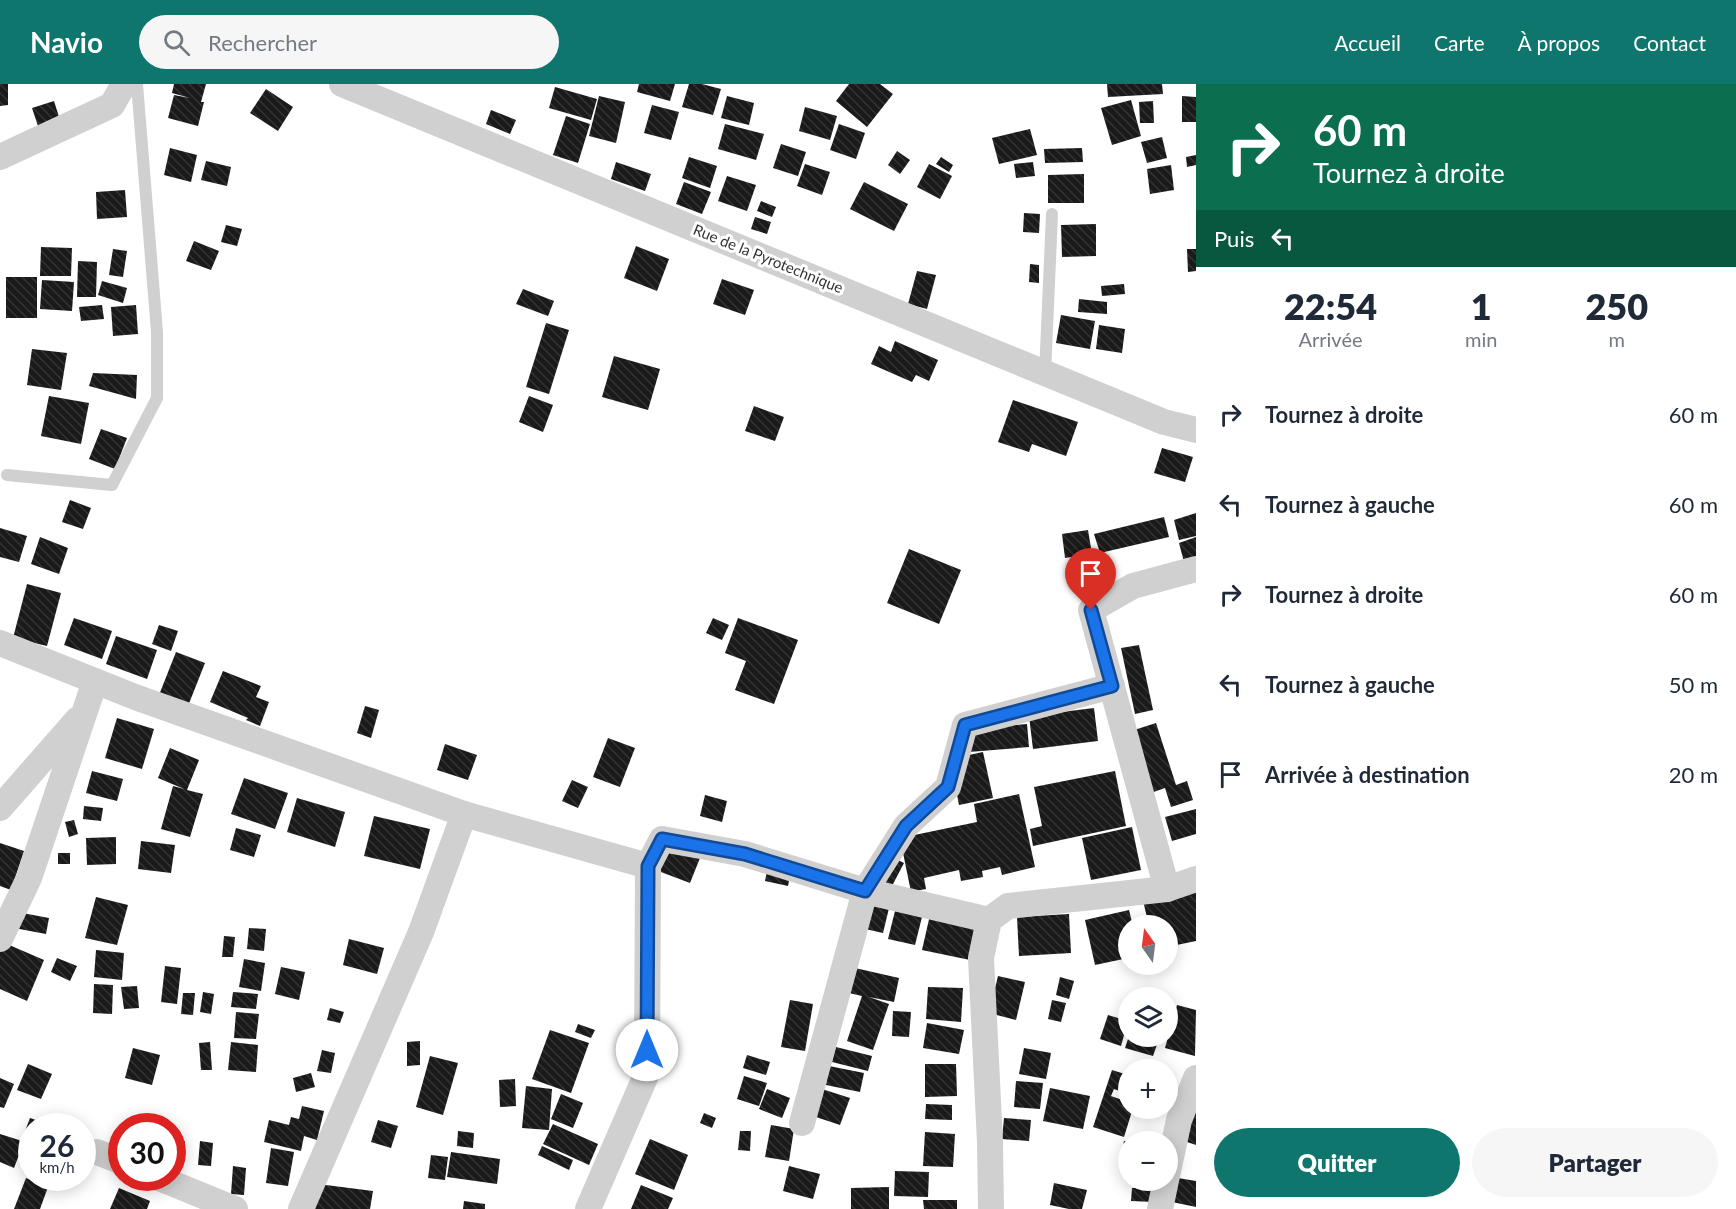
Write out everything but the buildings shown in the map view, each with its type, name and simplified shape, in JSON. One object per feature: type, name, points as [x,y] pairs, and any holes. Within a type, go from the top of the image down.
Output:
[{"type":"street","points":[[0,157],[112,105],[124,84]]},
{"type":"street","name":"Rue de la Pyrotechnique","points":[[342,84],[1164,423],[1196,430]]},
{"type":"street","points":[[1167,889],[1091,610],[1133,586],[1196,569]]},
{"type":"street","points":[[0,643],[95,681],[464,814],[648,866]]},
{"type":"street","points":[[0,939],[29,878],[95,681]]},
{"type":"street","points":[[802,1123],[865,891],[906,826],[948,787],[965,725],[1112,686]]},
{"type":"street","points":[[0,808],[85,711]]},
{"type":"street","points":[[301,1209],[421,932],[464,814]]},
{"type":"street","points":[[588,1209],[647,1073],[648,866],[662,839],[745,854],[865,891],[989,920]]},
{"type":"street","points":[[991,1209],[981,958],[989,920],[1008,906],[1167,889],[1196,879]]},
{"type":"street","points":[[1177,1131],[1196,1078]]},
{"type":"street","points":[[97,1152],[108,1156]]},
{"type":"street","points":[[186,1189],[235,1209]]},
{"type":"street","points":[[1160,1209],[1164,1191]]},
{"type":"lane","points":[[7,476],[112,485],[157,398],[157,332],[137,84]]},
{"type":"lane","points":[[1045,374],[1052,214]]},
{"type":"route","points":[[647,1050],[648,866],[662,839],[745,854],[865,891],[906,826],[948,787],[965,725],[1112,686],[1091,610]]}]
